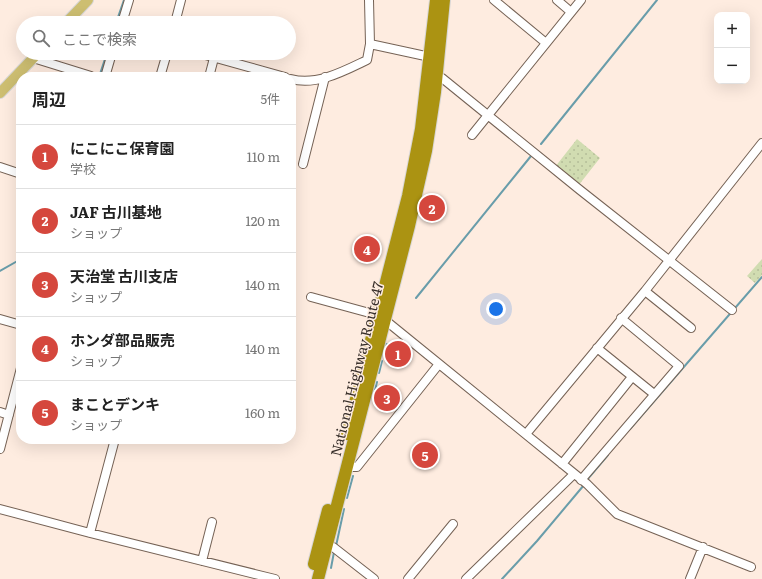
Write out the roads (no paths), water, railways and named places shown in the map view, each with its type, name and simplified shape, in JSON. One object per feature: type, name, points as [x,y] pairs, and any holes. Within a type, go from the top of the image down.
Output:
[{"type":"highway","name":"National Highway Route 47","points":[[318,579],[347,466],[422,129],[436,0]]},
{"type":"highway","name":"National Highway Route 47","points":[[310,579],[381,318],[409,226],[425,158],[436,79],[444,0]]},
{"type":"main road","points":[[73,16],[88,0]]},
{"type":"main road","points":[[20,72],[31,60]]},
{"type":"main road","points":[[0,93],[16,76]]},
{"type":"street","points":[[124,16],[129,0]]},
{"type":"street","points":[[177,16],[181,0]]},
{"type":"street","points":[[296,80],[311,81],[349,69],[367,60],[370,44],[369,0]]},
{"type":"street","points":[[494,0],[546,43]]},
{"type":"street","points":[[557,0],[572,12]]},
{"type":"street","points":[[472,135],[581,0]]},
{"type":"street","points":[[370,44],[430,57]]},
{"type":"street","points":[[44,60],[71,72]]},
{"type":"street","points":[[106,72],[110,60]]},
{"type":"street","points":[[161,72],[165,60]]},
{"type":"street","points":[[210,72],[213,60]]},
{"type":"street","points":[[221,60],[266,72]]},
{"type":"street","points":[[303,164],[325,77]]},
{"type":"street","points":[[436,79],[442,78],[586,195],[732,310]]},
{"type":"street","points":[[526,434],[645,291],[762,142]]},
{"type":"street","points":[[0,167],[16,172]]},
{"type":"street","points":[[645,291],[691,328]]},
{"type":"street","points":[[311,297],[381,318],[584,482],[616,514],[751,567]]},
{"type":"street","points":[[584,482],[654,394],[679,366],[621,318]]},
{"type":"street","points":[[0,320],[16,324]]},
{"type":"street","points":[[597,348],[654,394]]},
{"type":"street","points":[[347,466],[357,467],[438,364]]},
{"type":"street","points":[[562,464],[632,376]]},
{"type":"street","points":[[0,449],[16,388]]},
{"type":"street","points":[[0,412],[9,415]]},
{"type":"street","points":[[90,533],[114,444]]},
{"type":"street","points":[[466,579],[574,474]]},
{"type":"street","points":[[0,509],[271,578]]},
{"type":"street","points":[[202,561],[212,522]]},
{"type":"street","points":[[408,579],[453,524]]},
{"type":"street","points":[[327,547],[333,547],[374,579]]},
{"type":"street","points":[[690,579],[703,547]]},
{"type":"waterway","points":[[118,16],[124,0]]},
{"type":"waterway","points":[[541,144],[657,0]]},
{"type":"waterway","points":[[101,72],[105,60]]},
{"type":"waterway","points":[[416,298],[531,156]]},
{"type":"waterway","points":[[0,271],[16,262]]},
{"type":"waterway","points":[[630,429],[762,277]]},
{"type":"waterway","points":[[385,351],[387,344]]},
{"type":"waterway","points":[[379,373],[382,361]]},
{"type":"waterway","points":[[374,394],[377,382]]},
{"type":"waterway","points":[[586,481],[608,455]]},
{"type":"waterway","points":[[347,498],[353,476]]},
{"type":"waterway","points":[[502,579],[537,541],[584,485]]},
{"type":"waterway","points":[[336,546],[344,509]]},
{"type":"waterway","points":[[331,568],[334,552]]},
{"type":"place","name":"JAF 古川基地","points":[[432,208]]},
{"type":"place","name":"ホンダ部品販売","points":[[367,249]]},
{"type":"place","name":"にこにこ保育園","points":[[398,354]]},
{"type":"place","name":"天治堂 古川支店","points":[[387,398]]},
{"type":"place","name":"まことデンキ","points":[[425,455]]}]
